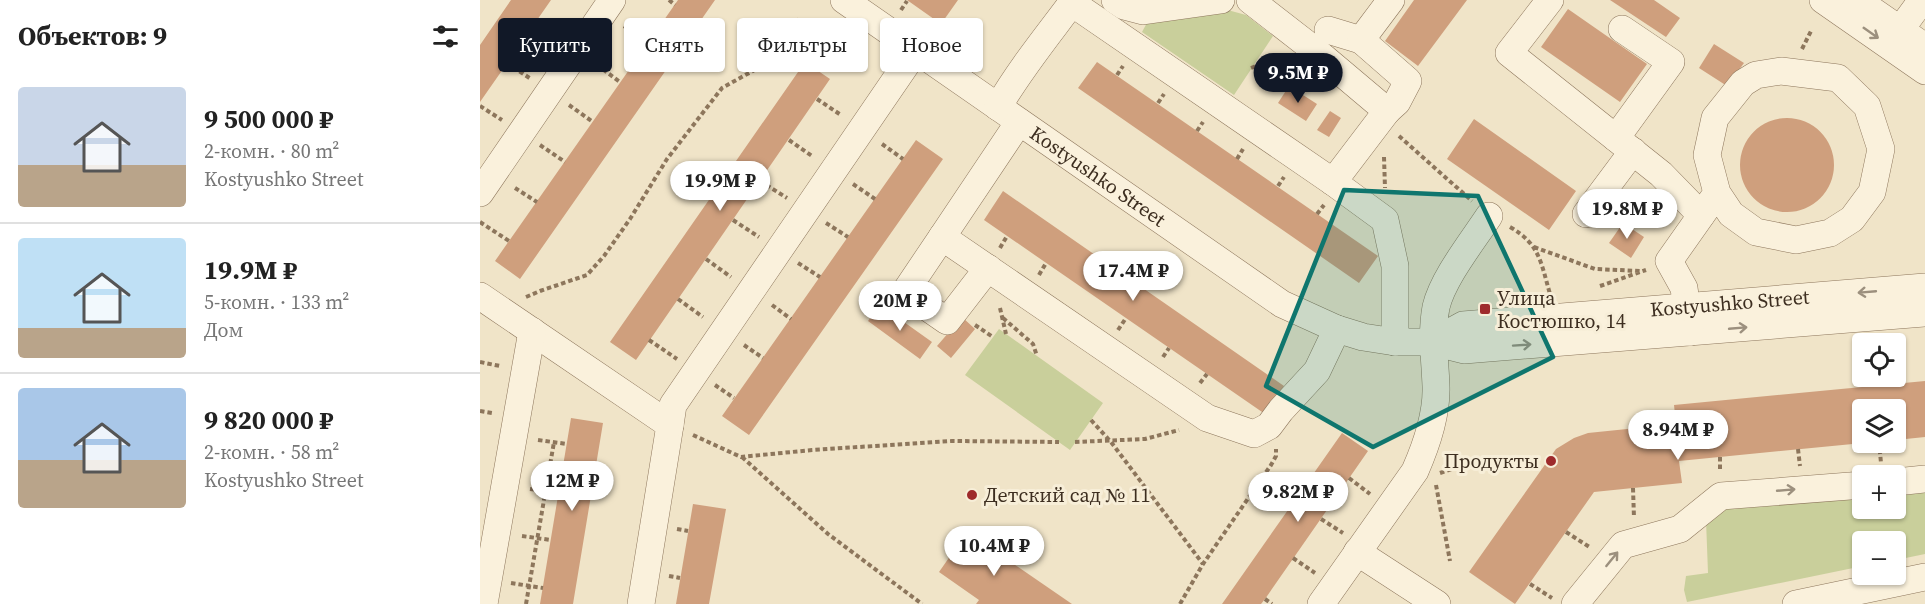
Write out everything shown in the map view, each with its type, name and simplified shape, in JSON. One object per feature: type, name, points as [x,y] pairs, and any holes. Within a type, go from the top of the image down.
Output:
[{"type":"street","points":[[480,193],[612,0]]},
{"type":"street","name":"Kostyushko Street","points":[[844,0],[880,25]]},
{"type":"street","points":[[1115,0],[1124,6],[1143,11],[1221,0]]},
{"type":"street","points":[[1250,0],[1317,52],[1385,113]]},
{"type":"street","points":[[1361,40],[1391,0]]},
{"type":"street","points":[[1550,0],[1509,53],[1661,174],[1701,215]]},
{"type":"street","points":[[1823,0],[1925,71]]},
{"type":"street","points":[[1857,0],[1925,47]]},
{"type":"street","points":[[1900,30],[1922,0]]},
{"type":"street","points":[[988,268],[947,321],[905,292],[942,237],[1008,114],[1008,88],[1073,1],[1385,220],[1395,266],[1395,342]]},
{"type":"street","points":[[1586,214],[1671,62],[1622,29]]},
{"type":"street","points":[[1328,30],[1361,40],[1408,81],[1397,102],[1385,113],[1333,182]]},
{"type":"street","points":[[1780,71],[1838,78],[1867,106],[1881,148],[1872,192],[1852,219],[1830,233],[1796,240],[1756,232],[1731,214],[1717,193],[1707,155],[1715,118],[1743,83],[1756,75],[1780,71]]},
{"type":"street","points":[[641,604],[673,405],[901,72]]},
{"type":"street","name":"Kostyushko Street","points":[[948,72],[1282,304],[1337,329],[1363,337],[1395,342],[1432,342],[1464,350],[1925,287]]},
{"type":"street","points":[[1689,319],[1684,288],[1669,261],[1717,193]]},
{"type":"street","points":[[1321,604],[1415,471],[1425,447],[1436,388],[1432,342],[1436,308],[1442,289],[1489,216]]},
{"type":"street","points":[[942,237],[1207,418],[1254,434],[1269,426],[1317,371],[1337,329]]},
{"type":"street","points":[[485,299],[670,425]]},
{"type":"street","name":"Kostyushko Street","points":[[1689,319],[1925,312]]},
{"type":"street","points":[[484,604],[532,331]]},
{"type":"street","points":[[1906,476],[1925,479]]},
{"type":"street","points":[[1564,602],[1623,545],[1680,529],[1721,496],[1852,486]]},
{"type":"street","points":[[1357,552],[1437,604]]},
{"type":"street","points":[[1796,604],[1925,577]]},
{"type":"path","points":[[669,0],[675,4]]},
{"type":"path","points":[[899,13],[908,1]]},
{"type":"path","points":[[485,299],[519,300],[587,275],[604,256],[630,219],[667,159],[722,88],[751,72]]},
{"type":"path","points":[[1385,113],[1401,138],[1489,216],[1525,235],[1534,247],[1551,297],[1560,295]]},
{"type":"path","points":[[1383,148],[1385,193]]},
{"type":"path","points":[[480,222],[509,241]]},
{"type":"path","points":[[1534,247],[1595,268],[1643,271]]},
{"type":"path","points":[[1594,288],[1669,261]]},
{"type":"path","points":[[1003,317],[1033,344],[1037,356]]},
{"type":"path","points":[[1075,442],[1145,439],[1167,434],[1207,418]]},
{"type":"path","points":[[1091,420],[1111,442],[1203,564]]},
{"type":"path","points":[[670,425],[741,456],[828,534],[922,604]]},
{"type":"path","points":[[1180,604],[1203,564],[1276,456],[1276,444],[1269,426]]},
{"type":"path","points":[[741,456],[952,441],[1059,442]]},
{"type":"path","points":[[526,604],[554,442]]},
{"type":"path","points":[[1450,561],[1434,475],[1469,463],[1513,467]]},
{"type":"path","points":[[1530,584],[1564,602]]},
{"type":"path","points":[[1265,599],[1272,604]]},
{"type":"highlighted area","points":[[1344,190],[1478,196],[1553,357],[1373,447],[1266,386]]},
{"type":"green space","points":[[1224,9],[1246,15],[1273,36],[1234,95],[1142,32],[1148,21]]},
{"type":"green space","points":[[999,329],[1103,403],[1070,450],[965,375]]},
{"type":"green space","points":[[1925,487],[1925,554],[1906,558],[1906,531],[1852,531],[1852,568],[1687,602],[1684,590],[1686,576],[1708,573],[1706,520],[1718,507],[1852,494],[1852,519],[1906,519],[1906,489]]},
{"type":"building","points":[[511,0],[551,0],[538,18],[499,18]]},
{"type":"building","points":[[678,0],[715,0],[702,18],[665,18]]},
{"type":"building","points":[[907,0],[958,0],[945,18],[932,18]]},
{"type":"building","points":[[1414,0],[1467,0],[1418,66],[1385,41]]},
{"type":"building","points":[[1610,0],[1654,0],[1680,18],[1666,37]]},
{"type":"building","points":[[1568,9],[1647,64],[1620,102],[1541,47]]},
{"type":"building","points":[[498,19],[498,72],[501,72],[480,102],[480,45]]},
{"type":"building","points":[[1714,44],[1744,63],[1727,86],[1699,68]]},
{"type":"building","points":[[1097,62],[1378,256],[1359,283],[1078,88]]},
{"type":"building","points":[[628,72],[665,72],[520,279],[495,261]]},
{"type":"building","points":[[798,72],[820,72],[830,79],[636,360],[610,342]]},
{"type":"building","points":[[1289,86],[1317,104],[1306,121],[1278,103]]},
{"type":"building","points":[[1330,111],[1341,118],[1329,137],[1317,130]]},
{"type":"building","points":[[1787,118],[1805,121],[1820,132],[1831,147],[1834,165],[1831,183],[1820,198],[1805,209],[1787,212],[1769,209],[1754,198],[1743,183],[1740,165],[1743,147],[1754,132],[1769,121]]},
{"type":"building","points":[[1474,119],[1576,191],[1549,230],[1447,159]]},
{"type":"building","points":[[916,140],[943,159],[749,435],[722,416]]},
{"type":"building","points":[[1003,191],[1284,386],[1265,414],[984,220]]},
{"type":"building","points":[[1623,223],[1644,237],[1631,258],[1609,243]]},
{"type":"building","points":[[880,305],[932,342],[920,359],[868,321]]},
{"type":"building","points":[[962,317],[975,329],[951,358],[937,346]]},
{"type":"building","points":[[1925,381],[1925,437],[1906,439],[1906,399],[1852,399],[1852,444],[1679,461],[1682,483],[1594,492],[1515,604],[1469,572],[1556,449],[1574,438],[1588,433],[1676,424],[1674,405],[1862,387],[1906,387],[1906,383]]},
{"type":"building","points":[[571,418],[603,423],[573,604],[540,604]]},
{"type":"building","points":[[1342,433],[1368,451],[1265,599],[1261,604],[1222,604]]},
{"type":"building","points":[[693,504],[726,509],[709,604],[676,604]]},
{"type":"building","points":[[967,532],[1072,604],[976,604],[979,600],[939,572]]},
{"type":"place","name":"Улица Костюшко, 14","points":[[1485,309]]},
{"type":"place","name":"Продукты","points":[[1551,461]]},
{"type":"place","name":"Детский сад № 11","points":[[972,495]]}]
